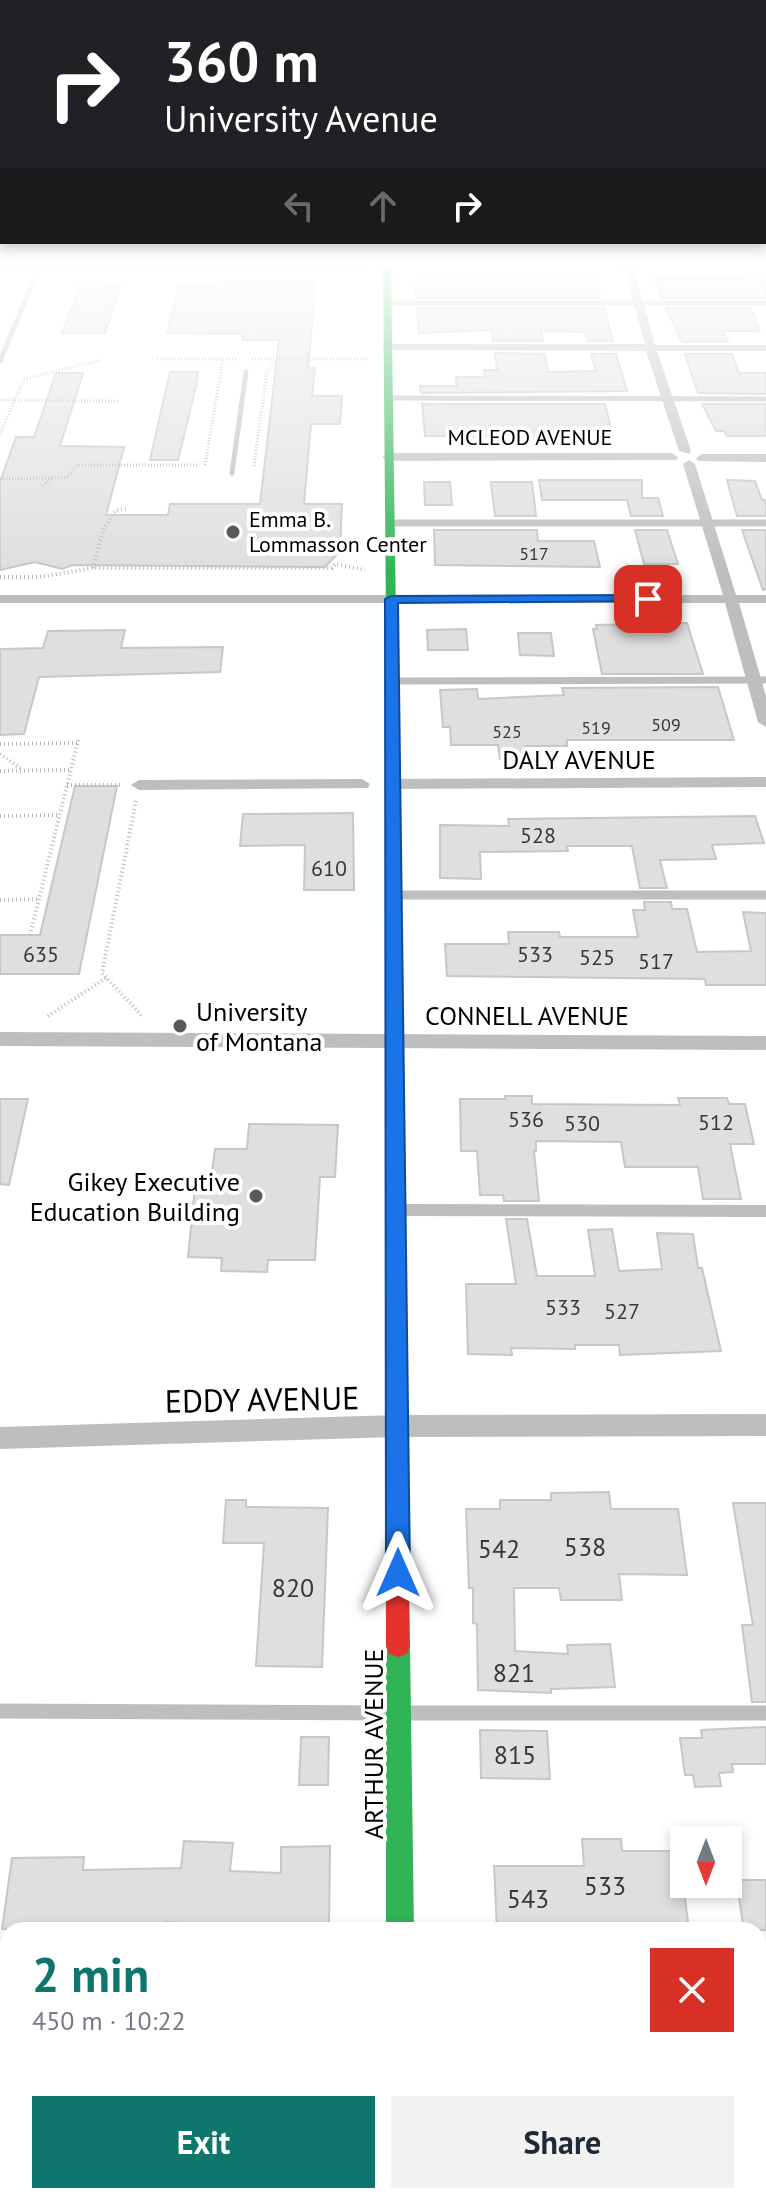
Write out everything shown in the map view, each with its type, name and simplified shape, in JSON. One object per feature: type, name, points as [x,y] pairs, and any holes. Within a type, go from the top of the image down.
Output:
[{"type":"main road","name":"ARTHUR AVENUE","points":[[387,365],[400,1922]]},
{"type":"street","points":[[657,365],[665,398],[692,458],[729,599],[759,680],[766,722]]},
{"type":"street","name":"MCLEOD AVENUE","points":[[388,457],[672,457],[674,453],[692,458]]},
{"type":"street","points":[[692,458],[766,458]]},
{"type":"street","points":[[0,599],[766,599]]},
{"type":"street","name":"DALY AVENUE","points":[[392,784],[766,782]]},
{"type":"street","points":[[139,785],[362,784]]},
{"type":"street","name":"CONNELL AVENUE","points":[[0,1039],[766,1043]]},
{"type":"street","name":"EDDY AVENUE","points":[[0,1438],[397,1426],[766,1425]]},
{"type":"lane","points":[[232,473],[246,372]]},
{"type":"lane","points":[[387,398],[766,399]]},
{"type":"lane","points":[[389,523],[766,523]]},
{"type":"lane","points":[[392,681],[759,680]]},
{"type":"lane","points":[[393,895],[766,895]]},
{"type":"lane","points":[[396,1210],[766,1211]]},
{"type":"lane","points":[[0,1711],[766,1713]]},
{"type":"path","points":[[0,434],[24,379],[82,365]]},
{"type":"path","points":[[205,465],[222,365]]},
{"type":"path","points":[[254,466],[267,371],[271,365]]},
{"type":"path","points":[[0,400],[118,401]]},
{"type":"path","points":[[0,480],[68,477],[77,465],[199,465]]},
{"type":"path","points":[[42,486],[52,478]]},
{"type":"path","points":[[93,568],[104,528],[116,510],[128,509]]},
{"type":"path","points":[[0,577],[39,577],[93,568],[332,568],[335,564],[365,570]]},
{"type":"path","points":[[0,744],[78,740],[30,935]]},
{"type":"path","points":[[0,754],[24,770]]},
{"type":"path","points":[[0,771],[71,770]]},
{"type":"path","points":[[67,785],[139,785],[102,973],[142,1016]]},
{"type":"path","points":[[0,816],[60,815]]},
{"type":"path","points":[[0,900],[39,899]]},
{"type":"path","points":[[48,1016],[106,978]]},
{"type":"building","points":[[276,365],[308,365],[308,368],[315,368],[312,396],[342,396],[340,424],[311,424],[304,504],[342,504],[340,551],[325,567],[73,565],[62,569],[35,562],[0,570],[0,482],[16,437],[34,437],[56,373],[83,373],[60,446],[124,447],[106,515],[168,515],[170,504],[260,504]]},
{"type":"building","points":[[496,365],[547,365],[548,372],[596,371],[594,365],[619,365],[627,391],[421,393],[420,386],[457,386],[456,377],[485,377],[484,370],[497,370]]},
{"type":"building","points":[[689,365],[736,365],[739,373],[766,373],[766,394],[698,393]]},
{"type":"building","points":[[170,372],[198,372],[196,386],[178,460],[150,460]]},
{"type":"building","points":[[422,404],[605,404],[613,437],[425,436]]},
{"type":"building","points":[[702,404],[766,404],[766,436],[727,436],[724,431],[716,431]]},
{"type":"building","points":[[539,480],[642,480],[642,498],[658,498],[663,516],[631,516],[627,500],[542,500]]},
{"type":"building","points":[[727,480],[755,481],[762,500],[766,500],[766,516],[737,516]]},
{"type":"building","points":[[424,482],[450,482],[452,505],[425,505]]},
{"type":"building","points":[[491,482],[532,482],[536,516],[495,516]]},
{"type":"building","points":[[434,530],[537,530],[538,541],[594,541],[600,567],[435,565]]},
{"type":"building","points":[[635,530],[667,530],[678,564],[644,564]]},
{"type":"building","points":[[742,530],[766,530],[766,589],[763,590]]},
{"type":"building","points":[[687,623],[703,674],[602,674],[593,629],[597,629],[596,625]]},
{"type":"building","points":[[466,629],[468,650],[428,650],[427,630]]},
{"type":"building","points":[[125,630],[121,648],[223,647],[220,672],[39,677],[24,734],[0,735],[0,649],[43,648],[48,631]]},
{"type":"building","points":[[518,633],[551,633],[554,656],[520,655]]},
{"type":"building","points":[[718,687],[734,740],[567,740],[567,746],[525,746],[527,759],[500,759],[498,745],[451,745],[450,727],[443,727],[440,690],[477,689],[478,699],[564,695],[562,688]]},
{"type":"building","points":[[75,786],[117,786],[79,974],[0,974],[0,935],[40,935]]},
{"type":"building","points":[[353,813],[354,890],[304,890],[305,845],[240,846],[243,814]]},
{"type":"building","points":[[755,816],[764,843],[712,845],[716,859],[660,860],[667,888],[640,888],[632,846],[567,846],[568,851],[480,852],[481,879],[440,878],[440,825],[509,826],[508,819]]},
{"type":"building","points":[[644,902],[671,902],[672,909],[687,909],[697,952],[751,951],[743,912],[766,913],[766,985],[706,985],[705,979],[447,976],[445,944],[509,944],[508,932],[559,932],[560,937],[638,937],[633,910],[645,910]]},
{"type":"building","points":[[505,1096],[532,1096],[532,1104],[680,1105],[678,1098],[727,1098],[729,1104],[745,1104],[754,1144],[730,1144],[741,1199],[703,1199],[698,1167],[625,1167],[621,1142],[536,1141],[534,1151],[539,1201],[504,1201],[503,1195],[480,1195],[477,1151],[461,1151],[460,1099],[505,1099]]},
{"type":"building","points":[[0,1099],[28,1099],[9,1185],[0,1184]]},
{"type":"building","name":"Gikey Executive Education Building","points":[[249,1124],[338,1125],[335,1177],[320,1177],[315,1260],[268,1260],[267,1272],[221,1271],[222,1258],[188,1257],[196,1177],[211,1178],[215,1149],[247,1149]]},
{"type":"building","points":[[506,1219],[527,1219],[537,1276],[595,1276],[588,1230],[612,1229],[619,1271],[662,1269],[657,1233],[693,1234],[698,1268],[702,1268],[721,1351],[620,1355],[619,1345],[575,1345],[575,1349],[511,1348],[512,1355],[468,1354],[466,1284],[516,1284]]},
{"type":"building","points":[[609,1492],[611,1509],[678,1509],[687,1575],[619,1574],[622,1600],[561,1600],[559,1588],[514,1588],[515,1651],[568,1654],[567,1645],[610,1644],[615,1687],[551,1689],[551,1693],[478,1690],[477,1624],[473,1623],[473,1588],[469,1588],[466,1509],[500,1509],[500,1500],[551,1500],[551,1493]]},
{"type":"building","points":[[226,1500],[246,1500],[246,1507],[328,1508],[322,1667],[256,1666],[264,1543],[223,1543]]},
{"type":"building","points":[[733,1503],[766,1503],[766,1702],[752,1702],[742,1625],[753,1625]]},
{"type":"building","points":[[766,1727],[766,1764],[732,1764],[733,1772],[719,1773],[721,1786],[695,1787],[693,1775],[685,1775],[680,1738],[702,1738],[701,1730]]},
{"type":"building","points":[[480,1730],[547,1731],[550,1779],[481,1778]]},
{"type":"building","points":[[301,1737],[329,1737],[328,1785],[299,1785]]},
{"type":"building","points":[[582,1839],[621,1839],[622,1851],[670,1851],[670,1898],[685,1898],[688,1922],[497,1922],[494,1866],[584,1866]]},
{"type":"building","points":[[184,1841],[233,1843],[230,1871],[281,1873],[281,1847],[330,1846],[329,1922],[3,1922],[12,1858],[84,1857],[83,1870],[181,1868]]},
{"type":"building","points":[[742,1880],[766,1880],[766,1922],[743,1922],[739,1898],[742,1898]]},
{"type":"traffic: fast","points":[[388,365],[390,618]]},
{"type":"traffic: fast","points":[[398,1645],[400,1922]]},
{"type":"traffic: slow","points":[[390,618],[395,1317]]},
{"type":"traffic: jam","points":[[395,1317],[398,1645]]},
{"type":"place","name":"Emma B. Lommasson Center","points":[[233,532]]},
{"type":"place","name":"University of Montana","points":[[180,1026]]},
{"type":"place","name":"Gikey Executive Education Building","points":[[256,1196]]},
{"type":"route","points":[[398,1573],[391,599],[648,599]]}]
